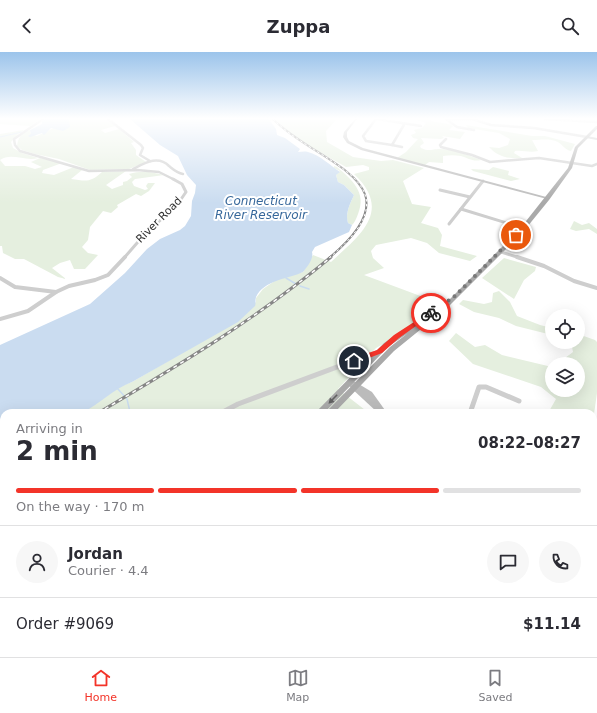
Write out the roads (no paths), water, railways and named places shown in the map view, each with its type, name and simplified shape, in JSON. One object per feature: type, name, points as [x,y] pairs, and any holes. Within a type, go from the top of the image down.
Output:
[{"type":"main road","points":[[324,409],[353,385],[392,349],[437,315],[501,252],[548,198],[570,168],[577,147]]},
{"type":"main road","points":[[332,409],[379,351],[396,337],[455,296]]},
{"type":"street","name":"River Road","points":[[0,319],[28,311],[56,292],[69,286],[95,280],[108,275],[116,268],[142,236],[177,205],[186,192],[182,184],[167,175],[150,170],[89,171],[20,151],[17,147]]},
{"type":"street","points":[[142,147],[140,155],[150,161]]},
{"type":"street","points":[[359,147],[382,155],[548,198]]},
{"type":"street","points":[[441,147],[472,154],[490,162],[539,158],[592,166],[597,164]]},
{"type":"street","points":[[130,170],[150,161],[161,160],[175,172],[182,174]]},
{"type":"street","points":[[449,224],[483,181]]},
{"type":"street","points":[[440,190],[470,197]]},
{"type":"street","points":[[461,209],[523,228]]},
{"type":"street","points":[[501,252],[544,266],[574,281],[597,288]]},
{"type":"street","points":[[0,278],[16,287],[56,292]]},
{"type":"street","points":[[229,409],[268,392],[379,351]]},
{"type":"street","points":[[353,385],[379,409]]},
{"type":"street","points":[[471,409],[479,387],[486,387],[520,401]]},
{"type":"water","name":"Connecticut River Reservoir","points":[[164,147],[298,147],[300,149],[298,152],[312,153],[340,172],[336,175],[338,182],[344,185],[354,195],[348,209],[347,216],[348,223],[352,225],[349,232],[315,247],[312,252],[311,260],[303,272],[270,283],[260,291],[256,297],[255,306],[238,322],[125,385],[88,409],[0,409],[0,345],[90,304],[125,273],[147,249],[160,239],[180,230],[185,226],[191,216],[192,201],[196,185],[187,175],[178,156]]},
{"type":"waterway","points":[[286,278],[296,284]]},
{"type":"waterway","points":[[300,286],[309,289]]},
{"type":"waterway","points":[[117,388],[127,399],[129,409]]},
{"type":"railway","points":[[311,147],[353,177],[364,193],[366,210],[355,232],[329,258]]},
{"type":"railway","points":[[105,409],[188,359],[247,321],[331,257]]}]
